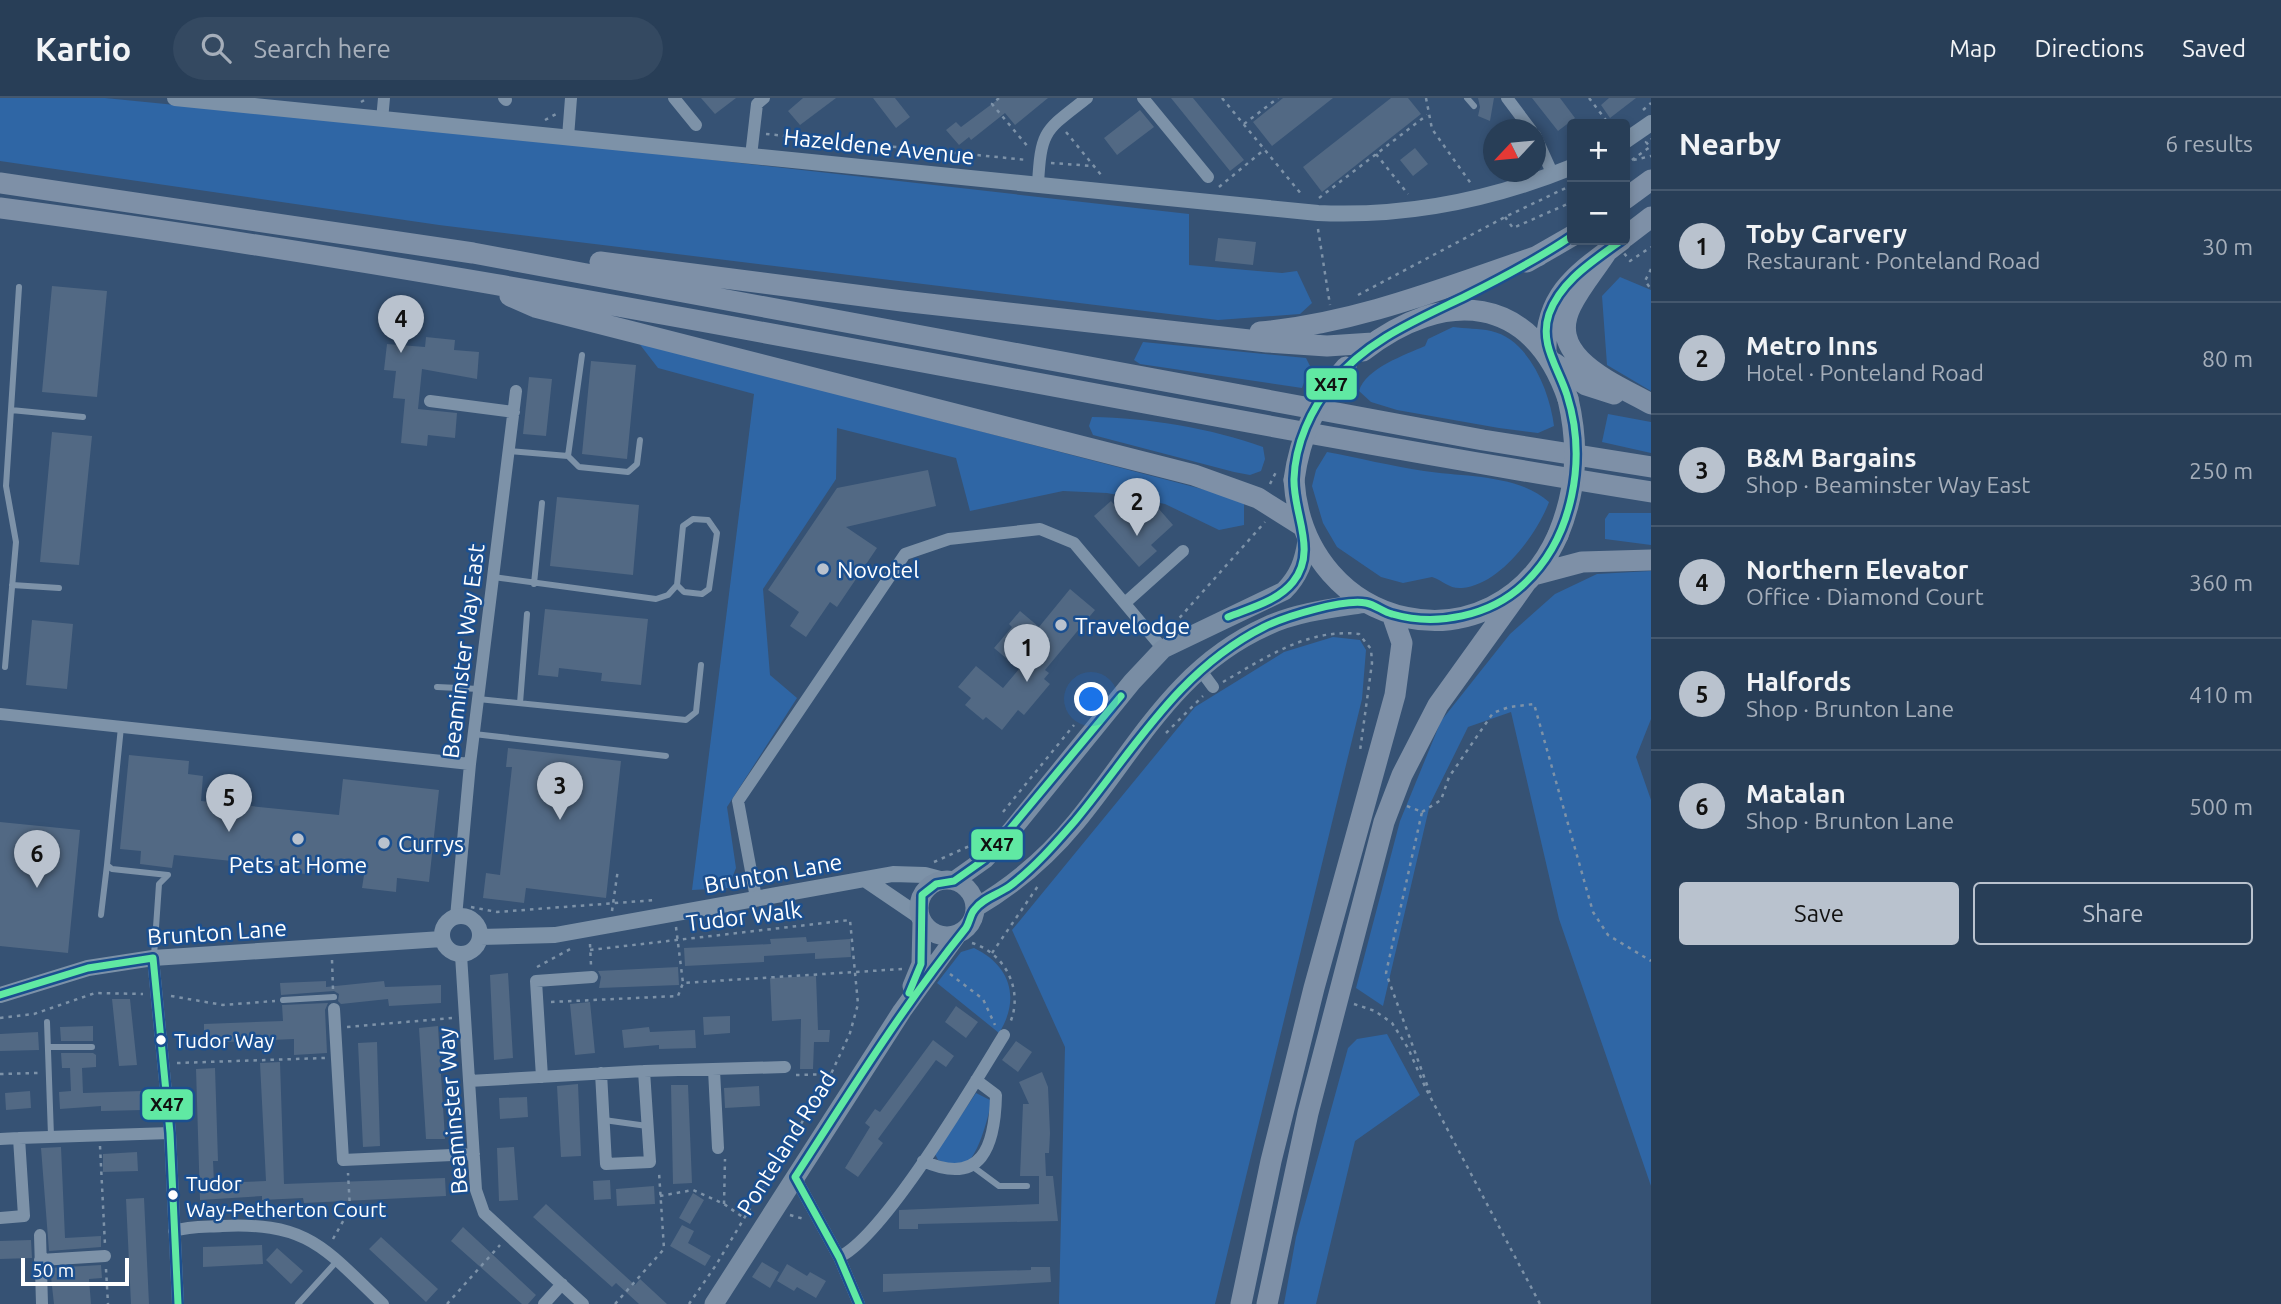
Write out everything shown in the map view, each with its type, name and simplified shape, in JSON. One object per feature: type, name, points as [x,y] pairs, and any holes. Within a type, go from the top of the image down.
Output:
[{"type":"highway","points":[[1630,195],[1651,180]]},
{"type":"highway","points":[[0,183],[473,253],[1483,440],[1651,467]]},
{"type":"highway","points":[[0,208],[666,313],[1480,464],[1651,492]]},
{"type":"highway","points":[[1630,232],[1651,217]]},
{"type":"highway","points":[[1567,239],[1373,343],[1346,367],[1332,383],[1310,419],[1300,449],[1294,480],[1304,533],[1331,577],[1366,603],[1392,614],[1420,620],[1459,617],[1504,599],[1530,578],[1582,562],[1651,560]]},
{"type":"highway","points":[[1267,1304],[1308,1113],[1384,822],[1402,775],[1451,684],[1530,578],[1558,535],[1575,477],[1575,438],[1568,398],[1550,356],[1550,313],[1560,293],[1575,276],[1613,245]]},
{"type":"highway","points":[[1615,245],[1571,306],[1566,324],[1568,344],[1582,364],[1651,404]]},
{"type":"highway","points":[[473,253],[533,253],[876,298],[1216,335],[1327,346],[1373,343]]},
{"type":"highway","points":[[1216,335],[1331,322],[1395,306],[1538,256]]},
{"type":"highway","points":[[468,280],[536,307],[1194,475],[1258,498],[1304,533]]},
{"type":"highway","points":[[1426,316],[1447,311],[1491,314],[1520,328],[1586,385],[1651,404]]},
{"type":"highway","points":[[1241,1304],[1271,1161],[1314,988],[1395,695],[1402,643],[1392,614]]},
{"type":"main road","points":[[1304,533],[1304,561],[1296,580],[1284,591],[1163,649],[1132,682],[1011,831],[985,859],[949,881],[931,885],[922,895],[921,919],[931,932],[954,938],[966,929],[975,908],[1004,891],[1075,823],[1147,726],[1199,668],[1228,646],[1269,625],[1366,603]]},
{"type":"main road","points":[[949,881],[965,887],[975,908]]},
{"type":"main road","name":"Ponteland Road","points":[[902,1011],[921,964],[921,919]]},
{"type":"main road","name":"Ponteland Road","points":[[714,1304],[902,1011],[954,938]]},
{"type":"street","name":"Hazeldene Avenue","points":[[175,98],[1038,184],[1409,211],[1519,188],[1567,169]]},
{"type":"street","points":[[382,120],[384,98]]},
{"type":"street","points":[[568,137],[571,98]]},
{"type":"street","points":[[674,98],[695,125]]},
{"type":"street","points":[[751,156],[757,104],[764,98]]},
{"type":"street","points":[[1038,184],[1040,145],[1046,131],[1087,98]]},
{"type":"street","points":[[1143,98],[1208,177]]},
{"type":"street","points":[[1507,98],[1523,119]]},
{"type":"street","points":[[1630,138],[1651,123]]},
{"type":"street","points":[[1546,159],[1553,175]]},
{"type":"street","name":"Beaminster Way East","points":[[457,911],[470,764],[516,391]]},
{"type":"street","points":[[430,401],[514,412]]},
{"type":"street","points":[[756,898],[738,801],[905,554],[949,539],[1040,529],[1074,542],[1163,649]]},
{"type":"street","points":[[1125,603],[1183,551]]},
{"type":"street","points":[[1199,668],[1213,687]]},
{"type":"street","points":[[0,714],[470,764]]},
{"type":"street","name":"Brunton Lane","points":[[480,937],[555,934],[893,874],[925,875],[949,881]]},
{"type":"street","name":"Brunton Lane","points":[[866,880],[921,919]]},
{"type":"street","points":[[457,911],[473,921],[480,937],[472,951],[461,955],[449,950],[442,939],[443,928],[457,911]]},
{"type":"street","name":"Brunton Lane","points":[[0,995],[88,968],[153,958],[442,939]]},
{"type":"street","name":"Beaminster Way","points":[[461,955],[476,1190],[484,1213],[583,1304]]},
{"type":"street","points":[[153,958],[170,1133],[178,1304]]},
{"type":"street","points":[[542,1077],[536,981],[592,977]]},
{"type":"street","points":[[334,1003],[343,1160],[474,1154]]},
{"type":"street","points":[[839,1257],[859,1245],[923,1161],[1004,1035]]},
{"type":"street","points":[[469,1081],[644,1071],[785,1067]]},
{"type":"street","points":[[714,1070],[718,1148]]},
{"type":"street","points":[[601,1073],[606,1164],[650,1162],[644,1071]]},
{"type":"street","points":[[923,1161],[946,1171],[963,1170],[979,1158],[995,1130],[996,1095],[976,1080]]},
{"type":"street","points":[[0,1139],[170,1133]]},
{"type":"street","points":[[0,1218],[24,1216],[19,1138]]},
{"type":"street","points":[[795,1177],[839,1257],[859,1304]]},
{"type":"street","points":[[174,1231],[262,1224],[293,1232],[327,1251],[383,1304]]},
{"type":"street","points":[[40,1235],[42,1304]]},
{"type":"street","points":[[40,1260],[105,1256]]},
{"type":"street","points":[[544,1304],[562,1284]]},
{"type":"lane","points":[[1467,98],[1474,106]]},
{"type":"lane","points":[[5,667],[16,542],[4,501],[4,458],[19,287]]},
{"type":"lane","points":[[568,456],[582,355]]},
{"type":"lane","points":[[10,411],[83,417]]},
{"type":"lane","points":[[509,451],[568,456],[579,467],[628,472],[637,464],[640,440]]},
{"type":"lane","points":[[534,584],[542,503]]},
{"type":"lane","points":[[493,577],[656,599],[668,595],[677,585],[683,526],[693,519],[708,520],[717,533],[709,589],[702,594],[684,592],[677,585]]},
{"type":"lane","points":[[12,585],[59,588]]},
{"type":"lane","points":[[520,703],[527,614]]},
{"type":"lane","points":[[438,687],[520,703],[686,720],[696,712],[701,665]]},
{"type":"lane","points":[[101,915],[121,727]]},
{"type":"lane","points":[[474,734],[666,756]]},
{"type":"lane","points":[[107,865],[112,869],[168,875],[159,884],[153,958]]},
{"type":"lane","points":[[283,1000],[334,1003]]},
{"type":"lane","points":[[47,1023],[51,1136]]},
{"type":"lane","points":[[48,1047],[92,1046]]},
{"type":"lane","points":[[603,1120],[647,1126]]},
{"type":"lane","points":[[971,1165],[999,1186],[1027,1186]]},
{"type":"lane","points":[[298,1304],[337,1261]]},
{"type":"path","points":[[992,98],[992,104],[1029,148],[1029,161]]},
{"type":"path","points":[[992,104],[999,98]]},
{"type":"path","points":[[1222,98],[1304,198],[1292,197]]},
{"type":"path","points":[[1244,124],[1278,98]]},
{"type":"path","points":[[1426,98],[1432,130],[1474,188],[1461,190]]},
{"type":"path","points":[[1589,98],[1605,119]]},
{"type":"path","points":[[1317,206],[1427,114]]},
{"type":"path","points":[[1058,121],[1104,178]]},
{"type":"path","points":[[1630,161],[1650,147],[1646,142],[1651,139]]},
{"type":"path","points":[[1217,188],[1265,149]]},
{"type":"path","points":[[1376,154],[1410,197],[1398,198]]},
{"type":"path","points":[[1630,162],[1651,156]]},
{"type":"path","points":[[1208,177],[1217,188],[1230,190]]},
{"type":"path","points":[[1353,298],[1504,217],[1567,187]]},
{"type":"path","points":[[1317,206],[1329,200]]},
{"type":"path","points":[[1504,217],[1513,228],[1567,203]]},
{"type":"path","points":[[1317,206],[1319,247],[1331,309],[1342,304]]},
{"type":"path","points":[[1619,245],[1630,261],[1651,247]]},
{"type":"path","points":[[1651,269],[1645,281],[1651,289]]},
{"type":"path","points":[[1213,687],[1281,649],[1307,639],[1329,633],[1359,634],[1371,649],[1372,663],[1360,752]]},
{"type":"path","points":[[1433,1099],[1387,973],[1422,812],[1441,800],[1449,777],[1493,713],[1509,707],[1534,704],[1593,912],[1608,935],[1651,961]]},
{"type":"path","points":[[1403,804],[1422,812]]},
{"type":"path","points":[[613,924],[612,904],[618,869]]},
{"type":"path","points":[[457,911],[497,912],[663,900]]},
{"type":"path","points":[[538,1002],[678,996],[683,983],[674,913]]},
{"type":"path","name":"Tudor Walk","points":[[590,950],[850,920],[857,971]]},
{"type":"path","points":[[946,971],[983,999],[999,1033],[1004,1035],[1014,1012],[1014,987],[1003,963],[987,947],[954,938]]},
{"type":"path","points":[[536,981],[536,968],[590,939]]},
{"type":"path","points":[[331,947],[334,1003]]},
{"type":"path","points":[[683,983],[909,968]]},
{"type":"path","points":[[689,1304],[831,1074],[850,1034],[858,1004],[857,971]]},
{"type":"path","points":[[0,1018],[34,1014],[94,993],[157,994],[223,1005],[283,1000]]},
{"type":"path","points":[[1338,999],[1375,1011],[1392,1023],[1540,1304]]},
{"type":"path","points":[[336,1028],[465,1017]]},
{"type":"path","points":[[164,1063],[338,1057]]},
{"type":"path","points":[[785,1067],[787,1075],[831,1074]]},
{"type":"path","points":[[0,1074],[48,1072]]},
{"type":"path","points":[[100,1134],[107,1304]]},
{"type":"path","points":[[718,1148],[726,1159],[724,1204]]},
{"type":"path","points":[[327,1251],[350,1209],[348,1160]]},
{"type":"path","points":[[615,1304],[664,1250],[659,1170],[650,1162]]},
{"type":"path","points":[[660,1196],[693,1190],[724,1204],[762,1230]]},
{"type":"path","points":[[790,1215],[805,1219]]},
{"type":"path","points":[[447,1304],[509,1235]]},
{"type":"shaded area","points":[[0,98],[105,98],[598,147],[1189,214],[1189,265],[1282,273],[1297,271],[1312,303],[1300,314],[1218,320],[439,225],[0,161]]},
{"type":"shaded area","points":[[1620,277],[1651,290],[1651,391],[1607,365],[1602,296]]},
{"type":"shaded area","points":[[1453,327],[1491,331],[1516,344],[1527,356],[1542,383],[1554,426],[1538,433],[1397,410],[1371,402],[1359,391],[1369,376],[1378,369],[1425,346],[1428,339]]},
{"type":"shaded area","points":[[638,342],[1244,500],[1244,525],[1219,530],[1165,504],[1107,493],[1063,491],[970,511],[956,458],[837,428],[836,479],[763,589],[770,675],[797,698],[727,807],[736,868],[728,888],[692,890],[754,394],[658,368]]},
{"type":"shaded area","points":[[1143,342],[1306,358],[1310,366],[1302,388],[1140,364],[1134,360]]},
{"type":"shaded area","points":[[1608,414],[1651,422],[1651,453],[1602,442]]},
{"type":"shaded area","points":[[1092,417],[1135,419],[1222,434],[1263,447],[1265,459],[1261,471],[1250,475],[1234,472],[1093,435],[1089,426]]},
{"type":"shaded area","points":[[1327,452],[1412,469],[1506,481],[1522,486],[1549,502],[1536,529],[1526,542],[1503,568],[1490,578],[1462,588],[1450,586],[1432,577],[1403,583],[1381,577],[1337,547],[1323,523],[1312,486],[1316,470]]},
{"type":"shaded area","points":[[1609,513],[1651,513],[1651,545],[1605,539],[1605,519]]},
{"type":"shaded area","points":[[1651,571],[1651,719],[1636,757],[1651,800],[1651,1186],[1559,919],[1511,712],[1468,727],[1430,804],[1383,1006],[1356,988],[1400,821],[1441,721],[1510,634],[1555,594],[1597,574]]},
{"type":"shaded area","points":[[1333,637],[1360,640],[1366,650],[1362,699],[1215,1304],[1059,1304],[1065,1047],[1012,930],[1195,707],[1284,652]]},
{"type":"shaded area","points":[[974,948],[996,964],[1004,973],[1008,984],[1009,1007],[999,1033],[937,983],[961,952]]},
{"type":"shaded area","points":[[1387,1034],[1420,1095],[1355,1141],[1316,1304],[1284,1304],[1296,1237],[1348,1048],[1357,1039]]},
{"type":"shaded area","points":[[976,1093],[992,1101],[985,1127],[972,1157],[960,1166],[938,1160],[935,1154]]},
{"type":"building","points":[[701,98],[736,98],[715,114]]},
{"type":"building","points":[[803,98],[836,98],[800,125],[788,111]]},
{"type":"building","points":[[873,98],[895,98],[910,117],[896,128]]},
{"type":"building","points":[[1000,98],[1048,98],[1015,125],[1005,113],[971,140],[969,137],[959,145],[946,130],[956,122],[961,127]]},
{"type":"building","points":[[1171,98],[1193,98],[1244,160],[1230,171]]},
{"type":"building","points":[[1283,98],[1333,98],[1272,146],[1253,122]]},
{"type":"building","points":[[1391,98],[1408,98],[1421,114],[1322,192],[1303,167]]},
{"type":"building","points":[[1478,98],[1494,98],[1490,119],[1478,116]]},
{"type":"building","points":[[1532,98],[1560,98],[1575,118],[1567,119],[1567,124],[1558,131]]},
{"type":"building","points":[[1609,98],[1636,98],[1610,118],[1601,105]]},
{"type":"building","points":[[1140,110],[1154,127],[1117,155],[1104,138]]},
{"type":"building","points":[[1415,148],[1428,164],[1413,176],[1400,160]]},
{"type":"building","points":[[1218,238],[1256,242],[1253,265],[1215,261]]},
{"type":"building","points":[[52,286],[107,291],[97,397],[42,392]]},
{"type":"building","points":[[426,337],[455,340],[454,350],[479,352],[477,379],[422,369],[418,409],[457,413],[455,438],[428,435],[427,446],[401,443],[405,399],[393,398],[396,371],[384,370],[387,344],[425,347]]},
{"type":"building","points":[[591,361],[636,365],[627,459],[582,454]]},
{"type":"building","points":[[529,377],[552,379],[546,436],[523,434]]},
{"type":"building","points":[[52,432],[92,436],[79,565],[40,562]]},
{"type":"building","name":"Novotel","points":[[928,470],[936,506],[846,527],[877,548],[837,607],[830,602],[806,637],[790,626],[799,612],[768,590],[837,488]]},
{"type":"building","points":[[557,497],[639,505],[633,575],[550,566]]},
{"type":"building","points":[[1111,501],[1135,528],[1158,508],[1173,525],[1151,545],[1157,551],[1139,567],[1094,516]]},
{"type":"building","points":[[1070,589],[1095,610],[1045,670],[1049,673],[1044,679],[1050,684],[1024,715],[1018,710],[1002,730],[986,717],[983,720],[965,705],[971,698],[958,687],[976,666],[1003,688],[1019,669],[994,648],[1012,627],[1009,624],[1020,611],[1039,627]]},
{"type":"building","points":[[545,609],[648,619],[641,685],[601,681],[602,673],[559,668],[558,677],[538,675]]},
{"type":"building","points":[[32,620],[73,624],[67,689],[26,685]]},
{"type":"building","points":[[508,748],[621,761],[606,898],[526,888],[524,903],[483,898],[486,873],[500,875],[512,767],[506,767]]},
{"type":"building","points":[[129,755],[189,761],[188,774],[203,776],[201,801],[339,815],[343,779],[439,790],[429,882],[397,878],[396,892],[362,888],[364,875],[309,869],[308,874],[281,872],[281,866],[174,855],[172,868],[140,864],[141,851],[120,849]]},
{"type":"building","points":[[0,822],[80,830],[68,953],[0,946]]},
{"type":"building","points":[[806,937],[807,942],[850,939],[851,957],[815,959],[815,953],[764,956],[764,962],[685,966],[684,948],[771,944],[770,939]]},
{"type":"building","points":[[678,967],[679,985],[599,988],[601,977],[598,971]]},
{"type":"building","points":[[508,973],[513,1058],[494,1060],[490,975]]},
{"type":"building","points":[[816,976],[818,1030],[830,1030],[829,1042],[814,1042],[813,1069],[800,1069],[801,1019],[772,1021],[770,978]]},
{"type":"building","points":[[326,981],[326,987],[384,981],[385,987],[441,985],[441,1003],[389,1006],[388,999],[341,1004],[338,1001],[339,994],[334,991],[281,995],[280,983]]},
{"type":"building","points":[[112,999],[130,999],[137,1065],[119,1066]]},
{"type":"building","points":[[590,1002],[595,1053],[575,1055],[570,1004]]},
{"type":"building","points":[[328,1003],[325,1010],[327,1053],[294,1055],[294,1039],[204,1043],[204,1024],[283,1021],[282,1005]]},
{"type":"building","points":[[956,1006],[978,1022],[966,1038],[945,1022]]},
{"type":"building","points":[[730,1016],[730,1033],[704,1035],[703,1017]]},
{"type":"building","points":[[93,1026],[93,1041],[61,1041],[60,1027]]},
{"type":"building","points":[[438,1026],[445,1139],[426,1139],[419,1028]]},
{"type":"building","points":[[649,1027],[650,1032],[695,1030],[696,1048],[659,1049],[659,1045],[624,1048],[622,1030]]},
{"type":"building","points":[[38,1032],[39,1050],[0,1051],[0,1034]]},
{"type":"building","points":[[933,1040],[954,1056],[946,1067],[936,1060],[878,1139],[883,1143],[858,1177],[845,1168],[870,1127],[865,1123],[875,1109],[880,1112]]},
{"type":"building","points":[[1016,1041],[1032,1052],[1018,1072],[1002,1060]]},
{"type":"building","points":[[377,1042],[380,1146],[363,1147],[358,1043]]},
{"type":"building","points":[[61,1053],[96,1055],[96,1067],[82,1068],[83,1093],[141,1091],[142,1110],[101,1111],[101,1106],[60,1109],[59,1092],[71,1091],[70,1068],[62,1068]]},
{"type":"building","points":[[280,1062],[284,1184],[445,1178],[446,1196],[304,1203],[303,1198],[262,1200],[262,1196],[200,1200],[196,1069],[215,1068],[218,1161],[213,1161],[214,1183],[266,1181],[260,1063]]},
{"type":"building","points":[[1042,1072],[1048,1087],[1050,1133],[1049,1153],[1045,1153],[1046,1176],[1020,1176],[1023,1104],[1029,1104],[1019,1082]]},
{"type":"building","points":[[578,1084],[581,1156],[561,1157],[557,1086]]},
{"type":"building","points":[[671,1085],[688,1085],[692,1183],[673,1184]]},
{"type":"building","points":[[759,1086],[760,1106],[725,1108],[724,1088]]},
{"type":"building","points":[[30,1091],[31,1108],[6,1110],[5,1093]]},
{"type":"building","points":[[527,1097],[528,1117],[500,1119],[499,1098]]},
{"type":"building","points":[[61,1147],[65,1238],[101,1236],[101,1247],[49,1251],[41,1148]]},
{"type":"building","points":[[514,1147],[518,1200],[499,1201],[497,1148]]},
{"type":"building","points":[[137,1152],[138,1171],[103,1172],[103,1154]]},
{"type":"building","points":[[1039,1176],[1053,1176],[1058,1221],[918,1224],[918,1229],[899,1229],[899,1210],[1039,1204]]},
{"type":"building","points":[[610,1180],[611,1199],[594,1200],[593,1181]]},
{"type":"building","points":[[654,1186],[655,1204],[617,1206],[616,1189]]},
{"type":"building","points":[[693,1193],[704,1200],[690,1224],[679,1218]]},
{"type":"building","points":[[144,1198],[149,1304],[131,1304],[126,1199]]},
{"type":"building","points":[[546,1204],[635,1285],[640,1279],[667,1304],[639,1304],[616,1283],[612,1287],[533,1217]]},
{"type":"building","points":[[682,1225],[694,1231],[688,1243],[711,1256],[705,1266],[670,1246]]},
{"type":"building","points":[[463,1227],[536,1295],[528,1304],[522,1304],[451,1241]]},
{"type":"building","points":[[381,1237],[438,1289],[426,1302],[369,1249]]},
{"type":"building","points":[[31,1240],[32,1258],[0,1259],[0,1241]]},
{"type":"building","points":[[262,1245],[263,1264],[203,1267],[203,1247]]},
{"type":"building","points":[[277,1248],[303,1271],[291,1284],[266,1260]]},
{"type":"building","points":[[762,1262],[779,1272],[770,1288],[752,1277]]},
{"type":"building","points":[[787,1264],[807,1276],[810,1272],[826,1281],[816,1298],[797,1287],[794,1291],[777,1281]]},
{"type":"building","points":[[101,1265],[102,1278],[89,1279],[91,1304],[54,1304],[50,1268]]},
{"type":"building","points":[[1031,1267],[1050,1267],[1051,1282],[883,1292],[883,1274],[1031,1270]]},
{"type":"transit line","name":"X47","points":[[1228,617],[1280,594],[1293,582],[1300,570],[1304,545],[1294,479],[1297,453],[1318,404],[1333,382],[1378,342],[1506,275],[1567,239]]},
{"type":"transit line","name":"X47","points":[[859,1304],[839,1257],[795,1177],[899,1019],[966,928],[973,911],[982,902],[1010,886],[1044,855],[1075,821],[1159,714],[1206,665],[1264,627],[1315,609],[1356,602],[1409,618],[1445,619],[1479,611],[1495,604],[1524,584],[1555,544],[1572,496],[1575,470],[1573,419],[1548,345],[1546,335],[1549,314],[1554,302],[1570,281],[1615,245]]},
{"type":"transit line","name":"X47","points":[[909,993],[921,964],[922,895],[936,884],[954,881],[985,859],[1121,696]]},
{"type":"transit line","name":"X47","points":[[0,995],[88,968],[153,958],[170,1133],[178,1304]]},
{"type":"place","name":"Northern Elevator","points":[[401,353]]},
{"type":"place","name":"Metro Inns","points":[[1137,536]]},
{"type":"place","name":"Novotel","points":[[823,569]]},
{"type":"place","name":"Travelodge","points":[[1061,625]]},
{"type":"place","name":"Toby Carvery","points":[[1027,682]]},
{"type":"place","name":"B&M Bargains","points":[[560,820]]},
{"type":"place","name":"Halfords","points":[[229,832]]},
{"type":"place","name":"Pets at Home","points":[[298,839]]},
{"type":"place","name":"Currys","points":[[384,843]]},
{"type":"place","name":"Matalan","points":[[37,888]]},
{"type":"place","name":"Tudor Way","points":[[161,1040]]},
{"type":"place","name":"Tudor Way-Petherton Court","points":[[173,1195]]}]
